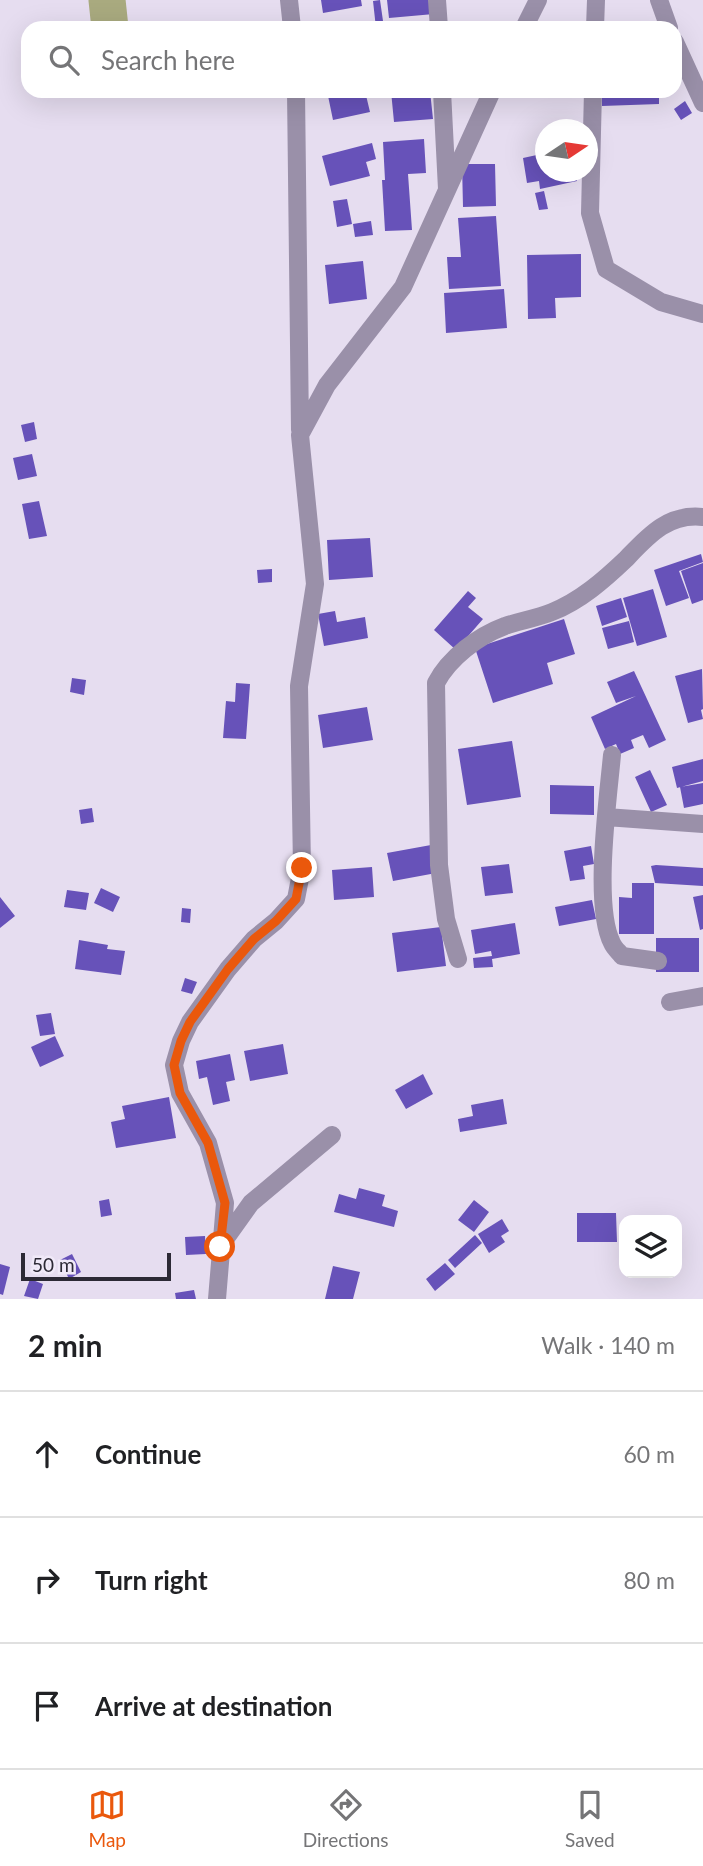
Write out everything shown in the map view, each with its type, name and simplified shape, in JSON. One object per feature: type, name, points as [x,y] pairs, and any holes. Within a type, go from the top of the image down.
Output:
[{"type":"street","points":[[289,0],[291,21]]},
{"type":"street","points":[[438,0],[439,21]]},
{"type":"street","points":[[528,21],[538,0]]},
{"type":"street","points":[[595,21],[596,0]]},
{"type":"street","points":[[659,0],[666,21]]},
{"type":"street","points":[[682,58],[703,103]]},
{"type":"street","points":[[217,1299],[225,1203],[208,1143],[180,1093],[174,1065],[190,1022],[228,969],[254,939],[276,921],[296,899],[302,868],[299,686],[315,584],[300,435],[296,98]]},
{"type":"street","points":[[442,98],[447,191]]},
{"type":"street","points":[[300,435],[327,385],[404,287],[489,98]]},
{"type":"street","points":[[593,98],[590,213],[606,268],[661,302],[703,314]]},
{"type":"street","points":[[458,959],[446,919],[439,865],[436,683],[443,668],[459,653],[502,628],[552,612],[581,597],[657,528],[678,519],[703,517]]},
{"type":"street","points":[[612,754],[606,817],[604,908],[612,943],[622,956],[658,961]]},
{"type":"street","points":[[606,817],[703,824]]},
{"type":"street","points":[[670,1002],[703,996]]},
{"type":"street","points":[[220,1247],[251,1203],[332,1135]]},
{"type":"building","points":[[321,0],[361,0],[362,6],[323,13]]},
{"type":"building","points":[[380,0],[383,21],[375,21],[373,1]]},
{"type":"building","points":[[387,0],[432,0],[434,14],[389,18]]},
{"type":"building","points":[[328,98],[367,98],[370,112],[333,120]]},
{"type":"building","points":[[392,98],[431,98],[433,119],[394,122]]},
{"type":"building","points":[[602,98],[659,98],[659,104],[602,106]]},
{"type":"building","points":[[685,101],[692,113],[681,120],[674,109]]},
{"type":"building","points":[[424,139],[426,173],[408,174],[412,230],[385,231],[383,142]]},
{"type":"building","points":[[372,143],[376,159],[366,162],[370,176],[330,186],[322,156]]},
{"type":"building","points":[[535,155],[535,182],[527,183],[523,158]]},
{"type":"building","points":[[462,164],[495,164],[496,206],[463,207]]},
{"type":"building","points":[[539,182],[572,182],[540,189]]},
{"type":"building","points":[[544,191],[548,209],[539,210],[535,193]]},
{"type":"building","points":[[347,199],[352,224],[337,227],[333,201]]},
{"type":"building","points":[[496,216],[501,286],[449,289],[447,257],[461,257],[458,218]]},
{"type":"building","points":[[371,221],[373,235],[355,237],[353,224]]},
{"type":"building","points":[[581,254],[581,297],[555,298],[556,318],[528,319],[527,255]]},
{"type":"building","points":[[363,261],[367,299],[329,304],[325,265]]},
{"type":"building","points":[[504,289],[507,328],[446,333],[444,293]]},
{"type":"building","points":[[34,422],[37,439],[25,442],[21,425]]},
{"type":"building","points":[[32,454],[37,476],[18,480],[13,458]]},
{"type":"building","points":[[39,501],[47,536],[29,539],[22,504]]},
{"type":"building","points":[[370,538],[373,577],[329,580],[327,540]]},
{"type":"building","points":[[701,554],[703,562],[679,571],[689,598],[666,606],[654,570]]},
{"type":"building","points":[[703,563],[703,600],[692,604],[681,571]]},
{"type":"building","points":[[272,569],[272,582],[258,583],[257,570]]},
{"type":"building","points":[[653,589],[667,637],[637,646],[623,598]]},
{"type":"building","points":[[468,591],[476,598],[468,607],[483,619],[456,650],[434,630]]},
{"type":"building","points":[[621,598],[627,617],[602,626],[596,606]]},
{"type":"building","points":[[335,611],[337,622],[365,617],[368,638],[324,646],[318,614]]},
{"type":"building","points":[[564,619],[575,654],[547,663],[553,684],[493,703],[475,648]]},
{"type":"building","points":[[629,621],[634,642],[608,649],[602,628]]},
{"type":"building","points":[[702,669],[703,719],[688,723],[675,676]]},
{"type":"building","points":[[634,671],[666,740],[649,748],[643,735],[631,740],[634,748],[620,754],[616,744],[605,749],[591,717],[636,696],[616,703],[607,682]]},
{"type":"building","points":[[72,678],[86,680],[84,695],[70,692]]},
{"type":"building","points":[[236,683],[250,684],[246,739],[223,738],[226,701],[235,702]]},
{"type":"building","points":[[367,707],[373,740],[323,748],[318,715]]},
{"type":"building","points":[[512,741],[521,797],[467,805],[458,749]]},
{"type":"building","points":[[703,759],[703,781],[677,788],[672,767]]},
{"type":"building","points":[[650,770],[667,805],[651,812],[635,777]]},
{"type":"building","points":[[703,783],[703,804],[684,808],[680,787]]},
{"type":"building","points":[[550,785],[594,786],[594,815],[550,814]]},
{"type":"building","points":[[92,808],[94,822],[81,824],[79,810]]},
{"type":"building","points":[[442,843],[447,871],[393,881],[387,853]]},
{"type":"building","points":[[591,846],[594,864],[583,866],[585,879],[570,881],[564,851]]},
{"type":"building","points":[[509,864],[513,893],[485,896],[481,867]]},
{"type":"building","points":[[651,866],[703,868],[703,886],[655,883]]},
{"type":"building","points":[[372,867],[374,897],[334,900],[332,870]]},
{"type":"building","points":[[632,883],[654,883],[654,934],[619,934],[619,897],[632,898]]},
{"type":"building","points":[[101,888],[120,897],[113,912],[94,903]]},
{"type":"building","points":[[67,890],[89,893],[86,910],[64,907]]},
{"type":"building","points":[[703,895],[703,929],[700,930],[693,897]]},
{"type":"building","points":[[0,897],[15,916],[0,928]]},
{"type":"building","points":[[592,900],[596,919],[559,926],[555,907]]},
{"type":"building","points":[[182,908],[191,909],[190,923],[181,922]]},
{"type":"building","points":[[515,923],[520,954],[492,959],[493,967],[474,968],[473,958],[492,956],[491,951],[475,954],[471,930]]},
{"type":"building","points":[[441,927],[446,966],[397,972],[392,933]]},
{"type":"building","points":[[656,938],[699,938],[699,972],[656,972]]},
{"type":"building","points":[[79,940],[108,945],[107,949],[125,951],[121,975],[75,969]]},
{"type":"building","points":[[185,978],[197,982],[192,994],[181,991]]},
{"type":"building","points":[[51,1013],[55,1034],[40,1036],[36,1015]]},
{"type":"building","points":[[55,1036],[64,1056],[40,1067],[31,1047]]},
{"type":"building","points":[[283,1044],[288,1074],[250,1081],[244,1051]]},
{"type":"building","points":[[230,1054],[235,1080],[226,1082],[230,1101],[213,1105],[207,1077],[199,1079],[196,1061]]},
{"type":"building","points":[[423,1074],[433,1094],[406,1109],[395,1090]]},
{"type":"building","points":[[169,1097],[176,1138],[116,1148],[111,1122],[125,1119],[122,1106]]},
{"type":"building","points":[[503,1099],[507,1124],[460,1132],[458,1119],[473,1116],[471,1105]]},
{"type":"building","points":[[359,1188],[385,1195],[382,1206],[398,1211],[394,1227],[334,1212],[339,1194],[356,1199]]},
{"type":"building","points":[[109,1199],[112,1215],[101,1217],[99,1201]]},
{"type":"building","points":[[474,1200],[489,1212],[474,1232],[458,1220]]},
{"type":"building","points":[[577,1213],[616,1213],[617,1242],[577,1242]]},
{"type":"building","points":[[502,1219],[509,1231],[501,1236],[505,1242],[489,1253],[478,1234]]},
{"type":"building","points":[[475,1235],[482,1243],[455,1268],[448,1260]]},
{"type":"building","points":[[205,1236],[206,1254],[186,1255],[185,1237]]},
{"type":"building","points":[[72,1254],[81,1272],[69,1279],[60,1260]]},
{"type":"building","points":[[445,1263],[455,1274],[435,1291],[426,1279]]},
{"type":"building","points":[[0,1264],[10,1267],[3,1295],[0,1294]]},
{"type":"building","points":[[333,1266],[360,1272],[353,1299],[325,1299]]},
{"type":"building","points":[[30,1279],[43,1284],[38,1299],[24,1296]]},
{"type":"building","points":[[194,1290],[196,1299],[176,1299],[175,1293]]},
{"type":"waterway","points":[[107,0],[109,21]]},
{"type":"route","points":[[220,1247],[225,1203],[208,1143],[180,1093],[174,1065],[190,1022],[228,969],[254,939],[276,921],[296,899],[302,868]]}]
